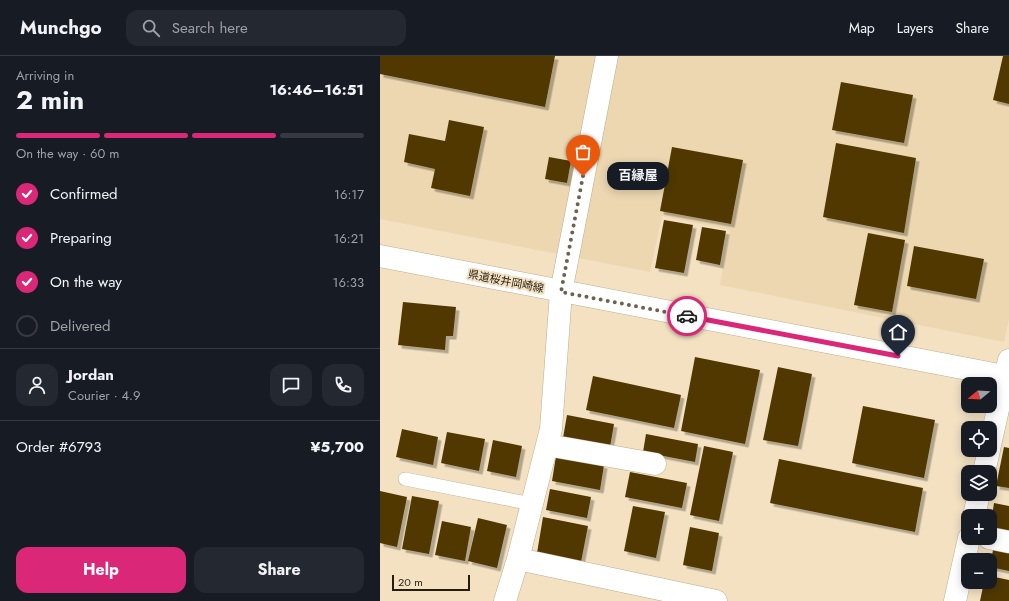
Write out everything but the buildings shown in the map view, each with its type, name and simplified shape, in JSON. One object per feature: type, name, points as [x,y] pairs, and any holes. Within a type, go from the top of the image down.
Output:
[{"type":"street","points":[[504,601],[518,559],[551,429],[561,292],[607,56]]},
{"type":"street","name":"県道桜井岡崎線","points":[[380,256],[561,292],[1008,371]]},
{"type":"street","points":[[996,421],[1008,371]]},
{"type":"street","points":[[547,445],[655,464]]},
{"type":"street","points":[[997,540],[1009,542]]},
{"type":"street","points":[[955,601],[967,545]]},
{"type":"street","points":[[518,559],[716,601]]},
{"type":"lane","points":[[405,479],[532,504]]},
{"type":"shaded area","points":[[380,56],[1009,56],[1009,319],[1004,342],[720,285],[730,230],[662,216],[650,272],[380,219]]},
{"type":"way so far","points":[[583,176],[561,292],[687,316]]},
{"type":"place","name":"百縁屋","points":[[583,176]]},
{"type":"route","points":[[687,316],[898,356]]}]
